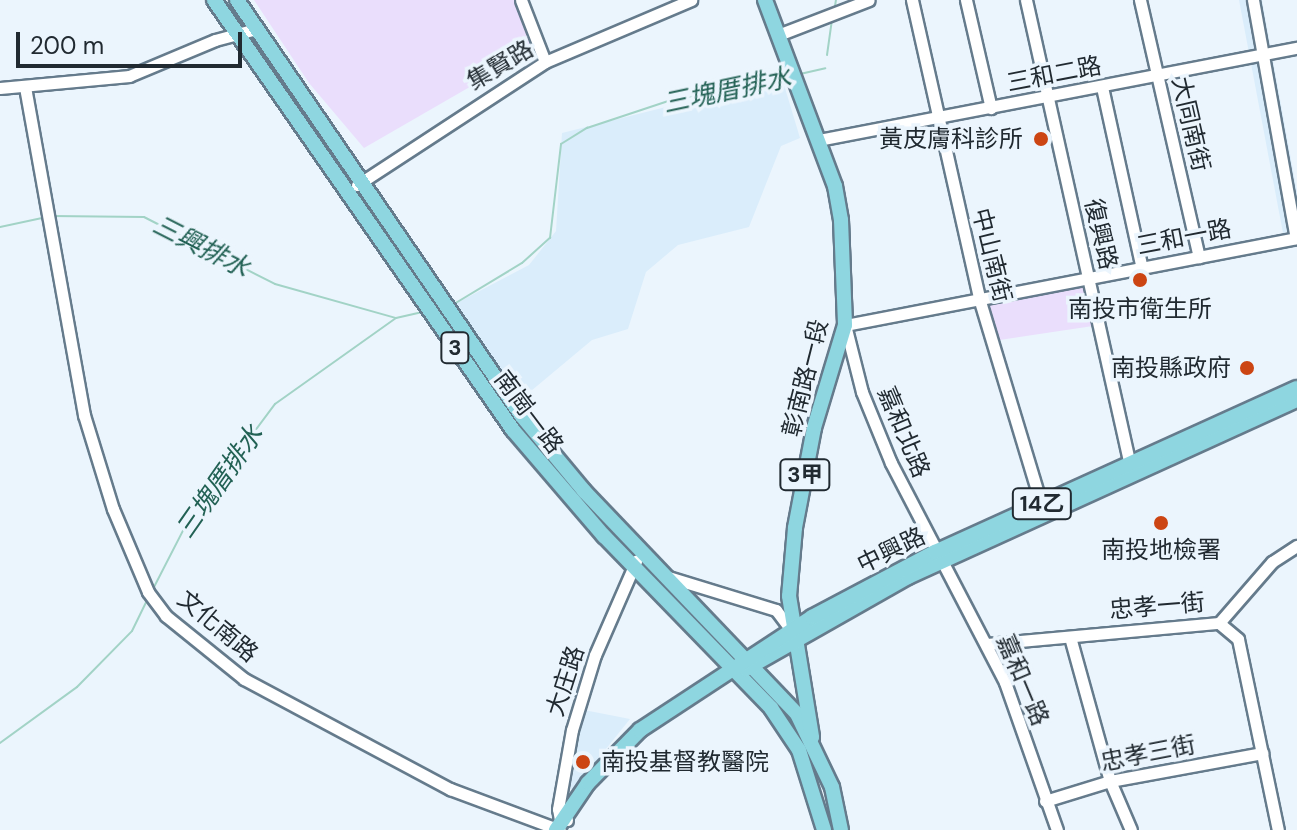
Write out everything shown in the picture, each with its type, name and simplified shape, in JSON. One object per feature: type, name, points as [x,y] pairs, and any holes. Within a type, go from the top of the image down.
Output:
[{"type":"main road","name":"南崗一路","points":[[214,0],[345,193],[513,430],[734,671]]},
{"type":"main road","name":"南崗一路","points":[[237,0],[521,415],[665,576],[750,661]]},
{"type":"main road","name":"彰南路一段","points":[[765,0],[838,199],[845,325],[814,428],[795,528],[793,635],[812,738],[832,787],[841,830]]},
{"type":"main road","name":"中興路","points":[[562,826],[640,730],[793,635],[938,557],[1296,397]]},
{"type":"main road","name":"彰南路一段","points":[[750,661],[812,738]]},
{"type":"main road","name":"3","points":[[734,671],[771,708],[799,750],[824,830]]},
{"type":"street","points":[[521,0],[545,62]]},
{"type":"street","name":"集賢路","points":[[345,193],[545,62],[691,0]]},
{"type":"street","points":[[778,35],[869,0]]},
{"type":"street","name":"中山南街","points":[[912,0],[979,298],[1043,510]]},
{"type":"street","points":[[966,0],[991,108]]},
{"type":"street","name":"復興路","points":[[1026,0],[1131,471]]},
{"type":"street","name":"大同南街","points":[[1140,0],[1199,257]]},
{"type":"street","points":[[1253,0],[1296,238]]},
{"type":"street","points":[[0,88],[129,76],[256,29]]},
{"type":"street","name":"三和二路","points":[[818,140],[938,121],[1297,48]]},
{"type":"street","name":"文化南路","points":[[25,87],[84,415],[113,509],[148,592],[166,616],[244,679],[442,785],[562,826]]},
{"type":"street","points":[[1102,87],[1142,269]]},
{"type":"street","name":"三和一路","points":[[845,325],[1296,238]]},
{"type":"street","name":"嘉和北路","points":[[845,325],[862,392],[938,557]]},
{"type":"street","name":"忠孝一街","points":[[987,644],[1219,623],[1272,562],[1297,546]]},
{"type":"street","name":"大庄路","points":[[562,826],[558,804],[572,730],[595,655],[641,550]]},
{"type":"street","name":"嘉和一路","points":[[938,557],[987,644],[1057,830]]},
{"type":"street","points":[[665,576],[776,610],[793,635]]},
{"type":"street","points":[[1219,623],[1238,639],[1278,830]]},
{"type":"street","points":[[1070,637],[1110,781],[1131,830]]},
{"type":"street","name":"忠孝三街","points":[[1045,801],[1110,781],[1262,753]]},
{"type":"shaded area","points":[[254,0],[514,0],[532,51],[364,148],[309,83]]},
{"type":"shaded area","points":[[1239,0],[1262,0],[1297,192],[1297,231],[1283,233]]},
{"type":"shaded area","points":[[782,78],[800,138],[781,146],[749,227],[678,245],[646,272],[628,329],[592,340],[519,401],[453,305],[529,265],[556,231],[562,133]]},
{"type":"shaded area","points":[[1084,284],[1093,326],[993,341],[983,301]]},
{"type":"shaded area","name":"南投基督教醫院","points":[[584,710],[630,719],[573,790],[565,786]]},
{"type":"waterway","name":"三塊厝排水","points":[[835,6],[836,0]]},
{"type":"waterway","name":"三塊厝排水","points":[[827,55],[832,21]]},
{"type":"waterway","name":"三塊厝排水","points":[[800,74],[825,68]]},
{"type":"waterway","name":"三塊厝排水","points":[[454,304],[522,263],[550,238],[561,144],[587,128],[674,99],[787,80]]},
{"type":"waterway","name":"三興排水","points":[[52,216],[144,217],[275,284],[396,318]]},
{"type":"waterway","name":"三興排水","points":[[0,227],[42,218]]},
{"type":"waterway","name":"三塊厝排水","points":[[153,589],[188,521],[275,404],[396,318],[421,312]]},
{"type":"waterway","name":"三塊厝排水","points":[[0,743],[77,687],[132,631],[147,600]]},
{"type":"place","name":"黃皮膚科診所","points":[[1041,139]]},
{"type":"place","name":"南投市衛生所","points":[[1140,280]]},
{"type":"place","name":"南投縣政府","points":[[1247,368]]},
{"type":"place","name":"南投地檢署","points":[[1161,523]]},
{"type":"place","name":"南投基督教醫院","points":[[583,762]]}]
